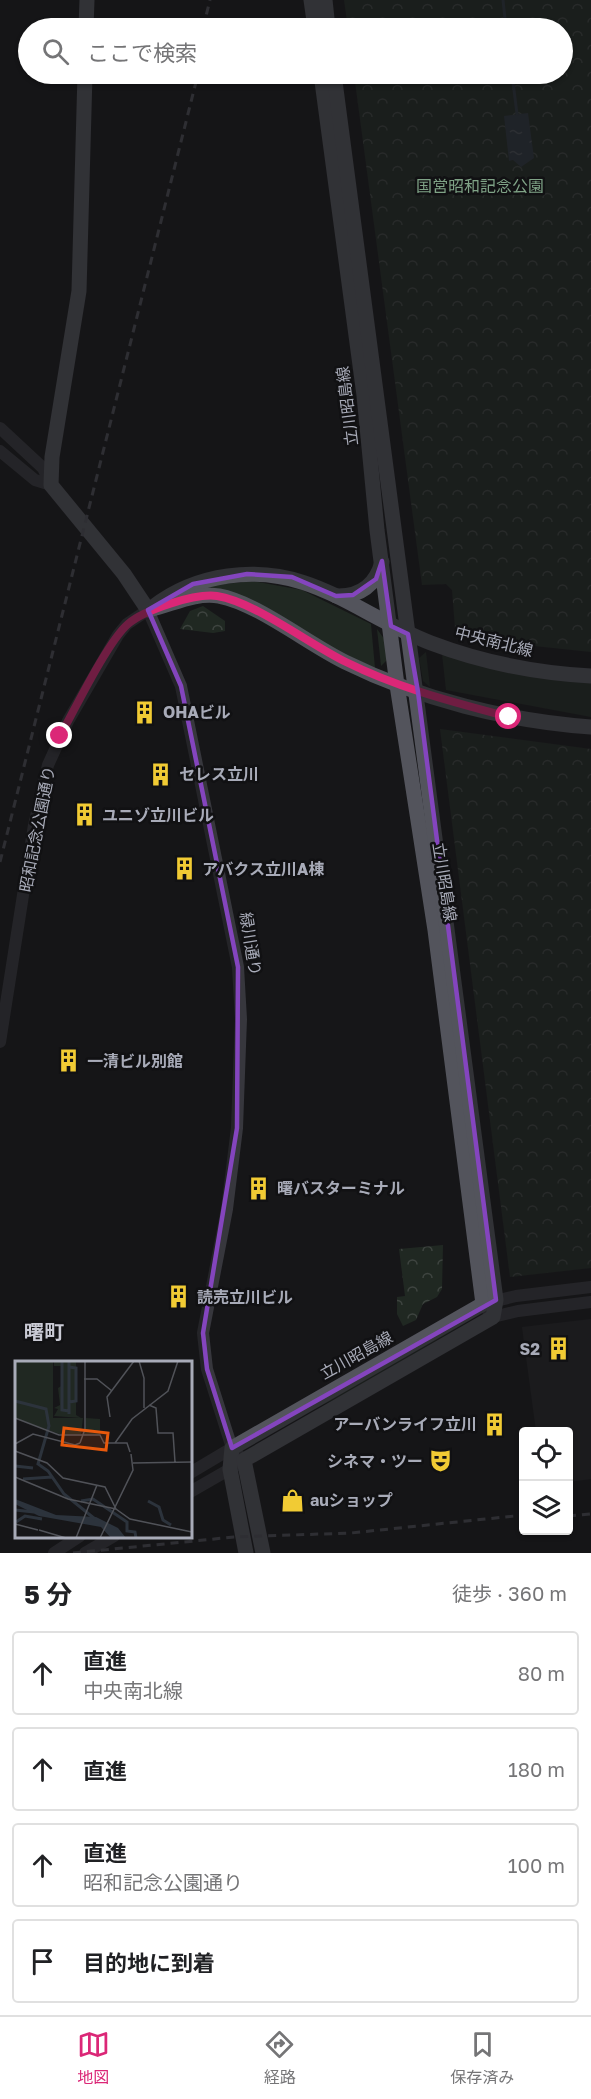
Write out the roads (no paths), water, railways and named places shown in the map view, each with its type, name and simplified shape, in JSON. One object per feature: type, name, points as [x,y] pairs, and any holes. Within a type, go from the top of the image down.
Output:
[{"type":"main road","points":[[86,18],[87,0]]},
{"type":"main road","points":[[311,0],[314,18]]},
{"type":"main road","points":[[324,0],[327,18]]},
{"type":"main road","points":[[51,484],[52,457],[80,291],[85,84]]},
{"type":"main road","name":"立川昭島線","points":[[322,84],[364,395],[397,685],[493,1317]]},
{"type":"main road","name":"立川昭島線","points":[[335,84],[408,634],[418,692],[490,1302]]},
{"type":"main road","name":"緑川通り","points":[[51,484],[124,574],[148,610]]},
{"type":"main road","points":[[336,596],[353,595],[366,589],[376,579],[382,561]]},
{"type":"main road","name":"中央南北線","points":[[148,610],[169,595],[193,584],[247,574],[292,577],[336,596],[408,634],[455,652],[563,675],[591,676]]},
{"type":"main road","points":[[148,610],[194,596],[209,595],[231,599],[344,661],[397,685],[509,717],[591,727]]},
{"type":"main road","name":"立川昭島線","points":[[232,1448],[490,1302]]},
{"type":"main road","points":[[263,1553],[244,1460],[493,1317]]},
{"type":"main road","points":[[232,1448],[230,1469],[246,1553]]},
{"type":"street","name":"緑川通り","points":[[0,428],[43,468],[51,484]]},
{"type":"street","name":"緑川通り","points":[[0,451],[35,480],[51,484]]},
{"type":"street","name":"緑川通り","points":[[148,610],[170,656],[183,693],[238,967],[241,1019],[237,1128],[227,1209],[203,1333],[207,1370],[232,1448]]},
{"type":"street","name":"昭和記念公園通り","points":[[0,1042],[34,825],[48,765],[64,729],[118,635],[127,624],[148,610]]},
{"type":"street","points":[[490,1302],[591,1287]]},
{"type":"street","points":[[493,1317],[518,1311],[591,1302]]},
{"type":"street","points":[[192,1472],[232,1448],[244,1460],[192,1491]]},
{"type":"street","points":[[54,1553],[77,1538]]},
{"type":"street","points":[[85,1553],[111,1538]]},
{"type":"water","points":[[528,113],[534,158],[521,167],[513,160],[509,161],[504,116]]},
{"type":"waterway","points":[[503,0],[505,18]]},
{"type":"waterway","points":[[513,84],[517,114]]},
{"type":"railway","points":[[206,18],[210,0]]},
{"type":"railway","points":[[0,862],[195,84]]},
{"type":"railway","points":[[573,1516],[591,1514]]},
{"type":"railway","points":[[73,1553],[234,1537],[351,1533],[519,1516]]},
{"type":"place","name":"OHAビル","points":[[145,712]]},
{"type":"place","name":"セレス立川","points":[[161,774]]},
{"type":"place","name":"ユニゾ立川ビル","points":[[84,815]]},
{"type":"place","name":"アバクス立川A棟","points":[[184,869]]},
{"type":"place","name":"一清ビル別館","points":[[69,1061]]},
{"type":"place","name":"曙バスターミナル","points":[[259,1188]]},
{"type":"place","name":"読売立川ビル","points":[[179,1297]]},
{"type":"place","name":"S2","points":[[558,1349]]},
{"type":"place","name":"アーバンライフ立川","points":[[495,1424]]},
{"type":"place","name":"シネマ・ツー","points":[[441,1461]]},
{"type":"place","name":"auショップ","points":[[292,1500]]},
{"type":"district","name":"曙町","points":[[44,1332]]},
{"type":"park label","name":"国営昭和記念公園","points":[[480,186]]}]
